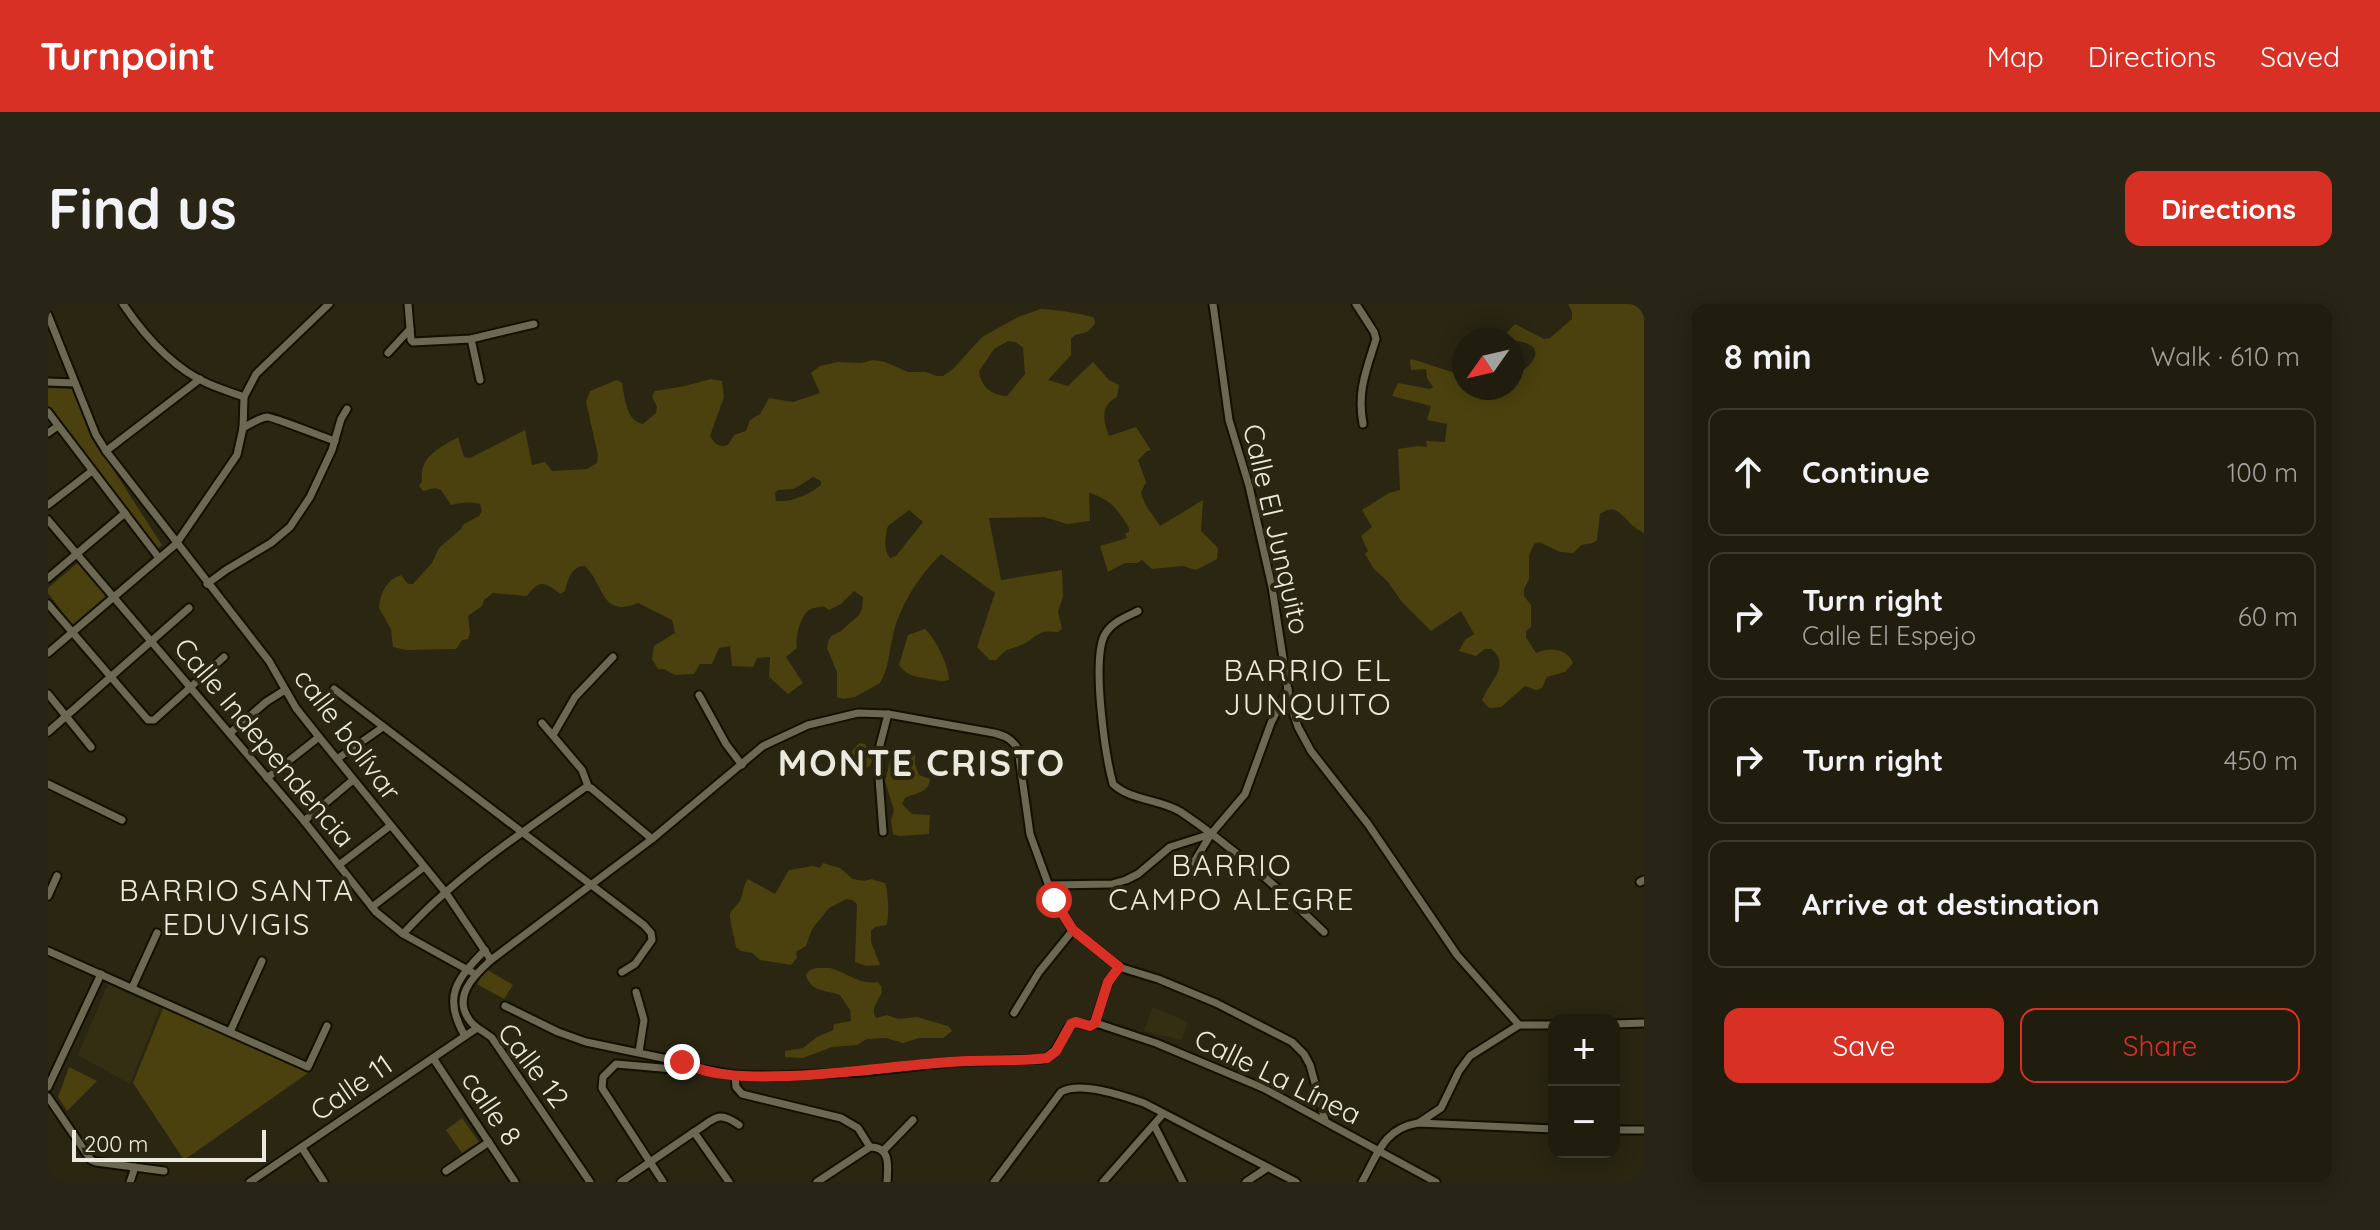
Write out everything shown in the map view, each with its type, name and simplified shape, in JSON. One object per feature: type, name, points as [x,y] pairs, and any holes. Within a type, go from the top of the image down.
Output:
[{"type":"street","points":[[123,304],[155,343],[181,368],[244,397]]},
{"type":"street","points":[[48,653],[176,544],[237,455],[243,428],[244,397],[256,374],[319,308],[329,304]]},
{"type":"street","name":"Calle El Junquito","points":[[1213,304],[1229,420],[1249,486],[1272,587],[1288,689],[1298,727],[1311,751],[1368,824],[1457,955],[1519,1025]]},
{"type":"street","points":[[1356,304],[1376,339],[1361,390],[1363,424]]},
{"type":"street","name":"calle bolívar","points":[[48,315],[96,435],[106,451],[269,661],[285,690],[319,737],[446,893],[491,960]]},
{"type":"street","points":[[409,316],[413,342],[471,339],[534,324]]},
{"type":"street","points":[[388,353],[409,316]]},
{"type":"street","points":[[471,339],[480,380]]},
{"type":"street","points":[[106,451],[200,379]]},
{"type":"street","points":[[48,382],[75,383]]},
{"type":"street","points":[[207,584],[290,527],[310,497],[347,409]]},
{"type":"street","points":[[48,412],[159,558]]},
{"type":"street","points":[[243,428],[273,417],[335,441]]},
{"type":"street","points":[[48,433],[58,426]]},
{"type":"street","points":[[48,505],[92,471]]},
{"type":"street","points":[[48,578],[125,513]]},
{"type":"street","name":"Calle Independencia","points":[[48,520],[304,821],[372,907],[403,934],[475,974]]},
{"type":"street","points":[[48,604],[148,720],[154,720],[224,657]]},
{"type":"street","points":[[48,732],[189,608]]},
{"type":"street","points":[[1138,611],[1116,622],[1104,636],[1100,658],[1100,705],[1112,780],[1120,790],[1179,811],[1266,877],[1324,932]]},
{"type":"street","points":[[553,735],[575,697],[613,657]]},
{"type":"street","points":[[334,689],[644,925],[652,937],[648,948],[635,964],[622,972]]},
{"type":"street","points":[[1191,867],[1211,834],[1245,794],[1271,723],[1288,689]]},
{"type":"street","points":[[230,733],[285,690]]},
{"type":"street","points":[[48,694],[91,747]]},
{"type":"street","points":[[699,695],[742,765]]},
{"type":"street","points":[[475,974],[652,839],[763,746],[808,725],[858,713],[888,714],[994,733],[1006,736],[1013,742],[1018,749],[1030,834],[1058,908],[1073,930],[1119,967],[1216,1003],[1292,1042],[1310,1065],[1325,1120]]},
{"type":"street","points":[[883,832],[880,745],[888,714]]},
{"type":"street","points":[[542,723],[582,770],[588,786],[652,839]]},
{"type":"street","points":[[337,759],[383,727]]},
{"type":"street","points":[[267,778],[319,737]]},
{"type":"street","points":[[304,821],[353,780]]},
{"type":"street","points":[[48,784],[122,820]]},
{"type":"street","points":[[403,934],[429,906],[523,832],[588,786]]},
{"type":"street","points":[[339,865],[390,826]]},
{"type":"street","points":[[1050,885],[1112,884],[1126,880],[1138,874],[1170,847],[1211,834]]},
{"type":"street","points":[[372,907],[424,867]]},
{"type":"street","points":[[48,896],[57,876]]},
{"type":"street","points":[[1014,1013],[1039,972],[1073,930]]},
{"type":"street","points":[[132,988],[157,933]]},
{"type":"street","points":[[465,1036],[453,1005],[458,984],[467,968],[485,950]]},
{"type":"street","points":[[48,951],[308,1067],[327,1026]]},
{"type":"street","points":[[230,1032],[262,961]]},
{"type":"street","points":[[663,1182],[602,1088],[601,1082],[607,1071],[616,1064],[673,1069],[689,1067],[735,1075],[821,1075],[942,1062],[1042,1059],[1054,1053],[1071,1024],[1076,1022],[1090,1026],[1095,1023],[1108,982],[1119,967]]},
{"type":"street","points":[[48,1087],[101,974]]},
{"type":"street","name":"Calle 12","points":[[475,974],[467,986],[463,1001],[466,1014],[477,1028],[492,1038],[590,1182]]},
{"type":"street","points":[[636,992],[644,1020],[639,1052]]},
{"type":"street","points":[[505,1006],[571,1037],[684,1062],[689,1067]]},
{"type":"street","name":"Calle La Línea","points":[[1095,1023],[1156,1043],[1263,1088],[1436,1182]]},
{"type":"street","points":[[1620,1024],[1644,1023]]},
{"type":"street","points":[[1418,1123],[1441,1108],[1470,1056],[1519,1025],[1548,1025]]},
{"type":"street","name":"Calle 11","points":[[250,1182],[477,1028]]},
{"type":"street","name":"calle 8","points":[[433,1058],[510,1179]]},
{"type":"street","points":[[735,1075],[736,1087],[742,1094],[841,1118],[858,1128],[870,1147]]},
{"type":"street","points":[[994,1182],[1061,1092],[1070,1088],[1124,1096],[1144,1103],[1296,1182]]},
{"type":"street","points":[[48,1097],[91,1160],[164,1171]]},
{"type":"street","points":[[1103,1182],[1163,1114]]},
{"type":"street","points":[[621,1182],[711,1120],[727,1117],[739,1125]]},
{"type":"street","points":[[884,1150],[913,1120]]},
{"type":"street","points":[[1362,1182],[1395,1129],[1418,1123],[1548,1129]]},
{"type":"street","points":[[1154,1125],[1183,1182]]},
{"type":"street","points":[[1620,1130],[1644,1130]]},
{"type":"street","points":[[694,1132],[729,1182]]},
{"type":"street","points":[[446,1171],[489,1142]]},
{"type":"street","points":[[817,1182],[870,1147],[884,1150]]},
{"type":"street","points":[[302,1148],[324,1182]]},
{"type":"street","points":[[884,1150],[888,1165],[887,1182]]},
{"type":"street","points":[[130,1182],[135,1167]]},
{"type":"street","points":[[1246,1182],[1267,1168]]},
{"type":"shaded area","points":[[1568,304],[1644,304],[1644,533],[1618,512],[1609,510],[1600,514],[1597,540],[1581,545],[1573,553],[1560,552],[1539,542],[1534,544],[1529,556],[1529,579],[1524,589],[1524,596],[1531,605],[1531,627],[1526,631],[1526,637],[1536,653],[1557,650],[1567,654],[1573,663],[1565,672],[1547,677],[1542,688],[1536,690],[1525,686],[1501,707],[1489,708],[1482,700],[1497,674],[1497,655],[1491,649],[1485,649],[1476,656],[1459,651],[1465,640],[1474,634],[1461,611],[1431,631],[1402,602],[1365,554],[1368,551],[1361,536],[1372,527],[1362,510],[1389,493],[1400,490],[1398,449],[1427,447],[1426,441],[1445,442],[1447,424],[1427,420],[1431,406],[1392,396],[1398,383],[1433,387],[1426,369],[1411,370],[1412,359],[1452,372],[1452,400],[1524,400],[1524,369],[1531,363],[1535,351],[1524,343],[1524,329],[1544,339],[1550,338],[1572,319]]},
{"type":"shaded area","points":[[1041,309],[1094,318],[1095,324],[1087,332],[1071,339],[1071,355],[1048,380],[1068,386],[1093,362],[1109,380],[1119,385],[1117,397],[1105,409],[1105,425],[1109,436],[1136,427],[1151,450],[1138,460],[1146,482],[1141,493],[1145,504],[1160,526],[1203,500],[1201,531],[1218,548],[1217,559],[1196,570],[1183,566],[1152,569],[1142,560],[1125,563],[1108,572],[1100,546],[1127,538],[1125,533],[1129,532],[1129,528],[1113,506],[1089,493],[1090,521],[1067,524],[1044,517],[989,518],[1001,580],[1062,570],[1063,596],[1058,612],[1062,629],[1040,633],[1007,650],[996,660],[990,660],[977,647],[995,593],[941,554],[905,602],[880,683],[855,697],[843,699],[837,697],[837,672],[827,648],[831,636],[841,631],[862,609],[863,597],[854,591],[841,604],[829,610],[823,606],[811,609],[803,616],[797,648],[786,657],[803,683],[788,694],[769,677],[770,657],[757,658],[753,667],[732,666],[730,646],[719,648],[712,664],[700,664],[694,674],[675,675],[658,669],[652,659],[654,646],[675,633],[672,620],[638,603],[626,607],[610,603],[585,566],[573,571],[565,591],[560,594],[542,584],[527,596],[493,593],[468,616],[468,639],[462,640],[456,649],[406,650],[393,647],[391,629],[379,608],[385,588],[391,580],[401,575],[408,584],[413,584],[432,563],[439,548],[482,511],[480,504],[476,503],[451,505],[441,490],[423,491],[419,486],[427,459],[458,437],[464,457],[470,458],[525,430],[532,465],[545,462],[552,471],[587,469],[597,463],[598,455],[586,402],[590,391],[617,380],[622,383],[630,414],[643,424],[656,413],[652,396],[655,391],[711,379],[722,381],[724,397],[710,436],[718,445],[725,446],[734,435],[746,431],[750,420],[760,414],[769,398],[793,402],[820,393],[811,373],[820,366],[873,360],[908,372],[943,376],[982,337],[1018,317]],"holes":[[[1008,341],[1016,342],[1023,348],[1025,374],[1007,396],[988,389],[979,371],[994,349]],[[813,477],[821,481],[821,485],[806,495],[776,501],[775,493],[778,490],[794,489]],[[909,510],[923,522],[896,556],[890,558],[885,538],[888,526]]]},
{"type":"shaded area","points":[[48,388],[72,389],[92,437],[162,545],[157,549],[48,405]]},
{"type":"shaded area","points":[[80,561],[110,596],[73,626],[48,593],[48,588]]},
{"type":"shaded area","points":[[925,629],[941,653],[949,680],[916,677],[899,665],[908,635]]},
{"type":"shaded area","points":[[859,743],[865,744],[872,761],[870,766],[859,771],[848,769],[844,760]]},
{"type":"shaded area","points":[[893,748],[915,753],[919,775],[930,779],[924,790],[905,798],[902,804],[912,814],[930,815],[929,834],[893,834],[891,821],[894,810],[885,781]]},
{"type":"shaded area","points":[[823,863],[840,868],[853,879],[885,883],[887,922],[871,931],[871,942],[880,965],[866,966],[855,962],[857,904],[846,899],[829,908],[812,929],[806,946],[796,952],[797,958],[791,965],[760,960],[736,947],[730,914],[740,900],[748,879],[775,894],[789,870],[813,866],[820,868]]},
{"type":"shaded area","points":[[816,968],[830,968],[858,980],[877,982],[882,992],[874,1008],[876,1018],[887,1015],[898,1019],[917,1017],[948,1026],[952,1031],[943,1038],[919,1038],[903,1043],[886,1038],[867,1039],[857,1045],[832,1047],[803,1058],[785,1057],[785,1051],[803,1048],[833,1030],[834,1024],[851,1021],[850,1010],[840,995],[820,990],[808,981],[806,975]]},
{"type":"shaded area","points":[[486,969],[513,985],[504,999],[477,984]]},
{"type":"shaded area","points":[[108,984],[160,1008],[130,1084],[78,1055]]},
{"type":"shaded area","points":[[164,1006],[308,1073],[184,1160],[133,1083]]},
{"type":"shaded area","points":[[1153,1007],[1188,1022],[1181,1040],[1144,1031]]},
{"type":"shaded area","points":[[69,1067],[97,1081],[67,1111],[58,1097]]},
{"type":"shaded area","points":[[462,1118],[479,1142],[462,1153],[446,1130]]},
{"type":"district","name":"BARRIO EL JUNQUITO","points":[[1308,687]]},
{"type":"district","name":"MONTE CRISTO","points":[[922,762]]},
{"type":"district","name":"BARRIO CAMPO ALEGRE","points":[[1232,882]]},
{"type":"district","name":"BARRIO SANTA EDUVIGIS","points":[[237,907]]},
{"type":"route","points":[[682,1062],[689,1067],[722,1074],[777,1076],[862,1072],[931,1063],[1047,1058],[1056,1051],[1071,1024],[1076,1022],[1090,1026],[1095,1023],[1108,982],[1119,967],[1073,930],[1054,900]]}]
